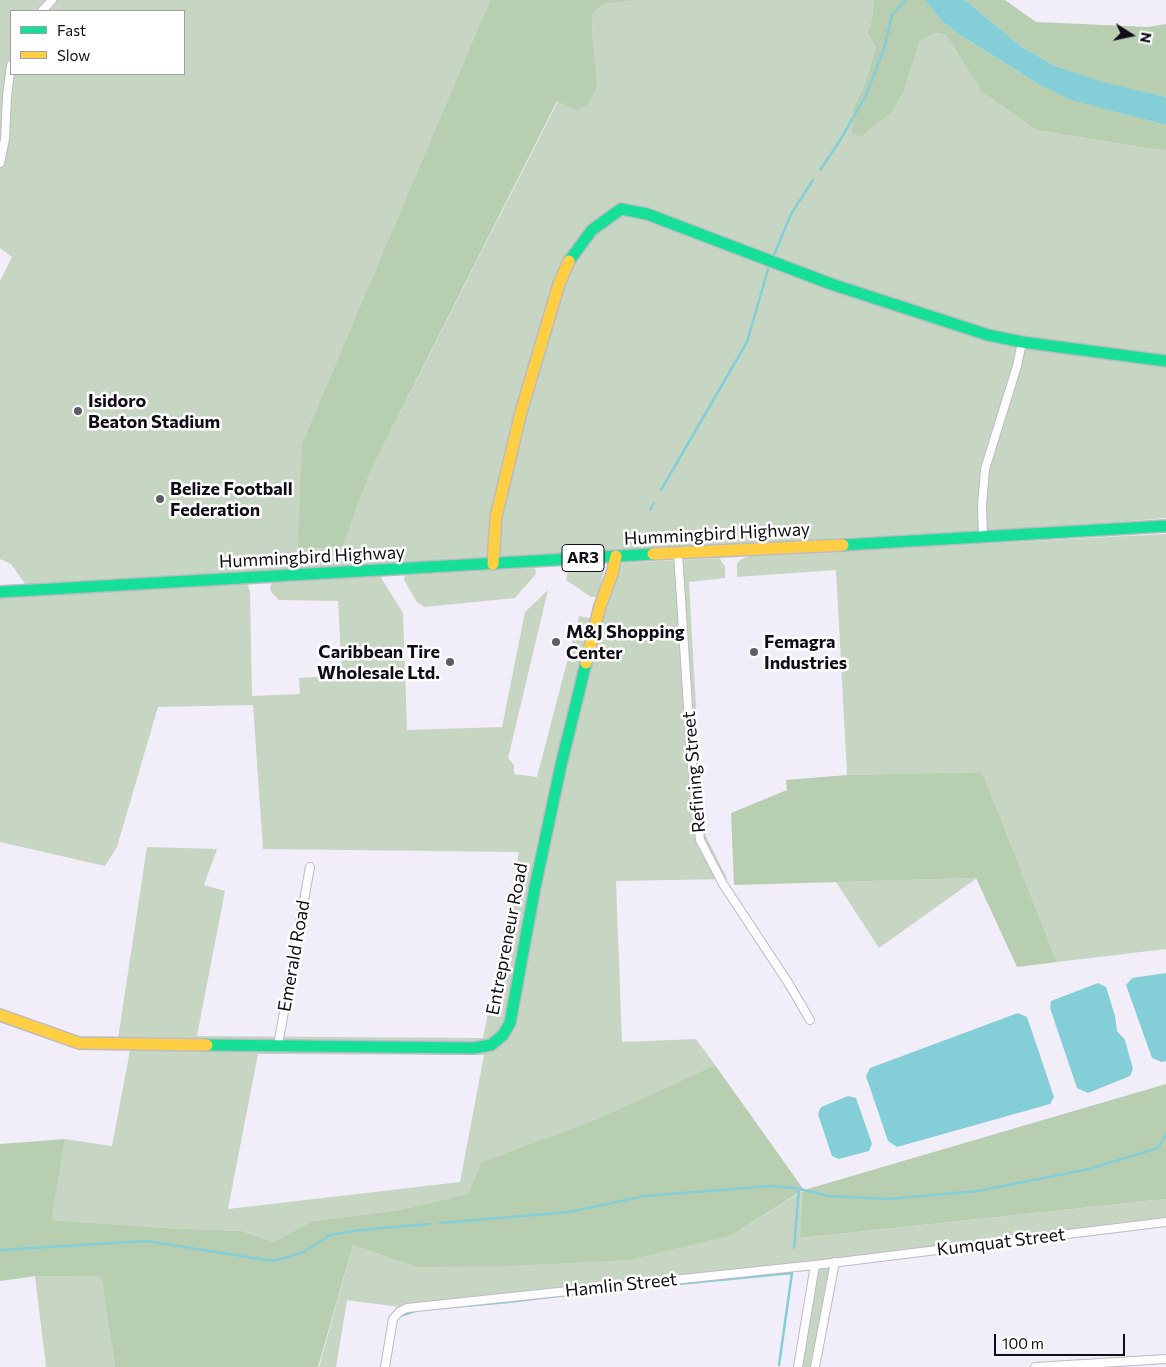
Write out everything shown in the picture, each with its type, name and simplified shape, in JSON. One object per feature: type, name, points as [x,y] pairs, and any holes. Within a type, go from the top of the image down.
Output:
[{"type":"street","points":[[43,10],[52,0]]},
{"type":"street","points":[[0,163],[5,139],[10,73]]},
{"type":"street","points":[[493,564],[496,516],[523,404],[558,284],[568,262],[592,230],[621,209],[647,214],[831,284],[957,326],[1022,342],[1166,362]]},
{"type":"street","points":[[983,537],[982,506],[985,469],[1017,366],[1022,342]]},
{"type":"street","name":"Hummingbird Highway","points":[[0,592],[1166,526]]},
{"type":"street","name":"Refining Street","points":[[678,554],[691,753],[700,840],[723,884],[789,984],[810,1020]]},
{"type":"street","name":"Entrepreneur Road","points":[[0,1015],[79,1043],[474,1048],[490,1045],[502,1036],[510,1023],[535,887],[561,765],[600,606],[612,574],[616,556]]},
{"type":"street","name":"Emerald Road","points":[[278,1045],[310,867]]},
{"type":"street","name":"Kumquat Street","points":[[835,1262],[1166,1222]]},
{"type":"street","points":[[815,1367],[835,1262]]},
{"type":"street","name":"Hamlin Street","points":[[385,1367],[393,1319],[399,1312],[407,1308],[835,1262]]},
{"type":"street","points":[[798,1367],[815,1265]]},
{"type":"street","points":[[1035,1367],[1166,1359]]},
{"type":"green space","points":[[0,0],[490,0],[302,443],[340,549],[370,472],[558,101],[577,111],[592,35],[593,12],[605,4],[636,0],[874,0],[872,18],[867,33],[876,47],[865,83],[853,109],[853,134],[904,90],[920,41],[936,33],[946,35],[981,91],[1036,130],[1166,150],[1166,518],[1108,523],[26,585],[11,564],[0,559],[0,281],[12,257],[0,248]]},
{"type":"green space","points":[[490,0],[636,0],[605,4],[593,12],[592,35],[597,87],[589,103],[577,111],[557,101],[370,472],[341,549],[298,547],[302,443]]},
{"type":"green space","points":[[874,0],[925,0],[941,20],[957,33],[1035,82],[1110,110],[1166,125],[1166,150],[1036,130],[981,91],[946,35],[936,33],[920,41],[904,90],[893,111],[861,136],[852,134],[853,109],[865,83],[876,47],[867,33],[872,18]]},
{"type":"green space","points":[[965,0],[1005,0],[1036,22],[1149,27],[1166,24],[1166,97],[1103,83],[1055,66],[1022,47]]},
{"type":"green space","points":[[1166,534],[1166,949],[1057,962],[982,772],[847,775],[836,570],[737,577],[737,564],[740,560],[749,556]]},
{"type":"green space","points":[[719,558],[725,566],[725,578],[689,582],[703,830],[727,879],[616,881],[622,1042],[696,1039],[715,1065],[597,1119],[481,1162],[468,1194],[398,1210],[313,1221],[273,1242],[242,1231],[50,1220],[65,1139],[112,1146],[131,1045],[117,1045],[147,847],[217,849],[204,885],[225,891],[197,1036],[483,1038],[519,852],[263,849],[253,705],[158,707],[117,847],[105,866],[0,842],[0,597],[247,583],[250,591],[252,696],[300,694],[299,678],[342,675],[338,601],[279,600],[271,592],[272,582],[380,576],[403,613],[407,730],[502,727],[525,612],[548,590],[508,758],[514,765],[514,774],[537,777],[579,616],[602,620],[615,573],[623,563]],"holes":[[[258,1054],[484,1055],[460,1182],[228,1209]]]},
{"type":"green space","points":[[600,564],[604,570],[598,597],[591,597],[566,580],[569,566]]},
{"type":"green space","points":[[535,568],[536,574],[515,598],[424,607],[417,602],[404,580],[405,575]]},
{"type":"green space","points":[[982,772],[1057,962],[1017,967],[976,878],[734,885],[731,813],[787,790],[786,780],[847,775]]},
{"type":"green space","points":[[977,878],[879,948],[836,882]]},
{"type":"green space","points":[[715,1065],[804,1190],[1166,1084],[1166,1199],[800,1238],[803,1190],[732,1235],[630,1260],[505,1266],[416,1267],[353,1245],[318,1367],[115,1367],[102,1277],[36,1276],[0,1281],[0,1144],[65,1139],[51,1220],[242,1231],[273,1242],[313,1221],[398,1210],[468,1194],[481,1162],[597,1119]]},
{"type":"green space","points":[[804,1190],[801,1238],[1166,1199],[1166,1225],[835,1262],[815,1367],[798,1367],[815,1265],[407,1308],[347,1300],[336,1367],[319,1367],[353,1245],[416,1267],[732,1235]]},
{"type":"green space","points":[[35,1276],[103,1277],[115,1367],[46,1367]]},
{"type":"water","points":[[925,0],[965,0],[1022,47],[1055,66],[1103,82],[1166,97],[1166,125],[1071,100],[1035,82],[957,33],[941,20]]},
{"type":"water","points":[[1166,973],[1166,1061],[1162,1062],[1152,1058],[1126,985],[1132,978]]},
{"type":"water","points":[[1098,983],[1106,987],[1115,1016],[1117,1031],[1125,1040],[1133,1069],[1130,1076],[1088,1093],[1077,1088],[1050,1008],[1051,1001]]},
{"type":"water","points":[[1018,1013],[1027,1017],[1054,1097],[1050,1104],[897,1147],[888,1141],[866,1076],[870,1068]]},
{"type":"water","points":[[848,1096],[856,1098],[872,1144],[869,1151],[839,1159],[832,1156],[818,1114],[821,1107]]},
{"type":"waterway","points":[[820,170],[839,142],[866,95],[884,49],[892,15],[906,0]]},
{"type":"waterway","points":[[774,255],[791,214],[813,180]]},
{"type":"waterway","points":[[661,490],[747,342],[769,266]]},
{"type":"waterway","points":[[650,510],[654,503]]},
{"type":"waterway","points":[[440,1223],[569,1212],[645,1196],[770,1186],[795,1188],[829,1196],[888,1199],[978,1191],[1089,1169],[1158,1148],[1166,1134]]},
{"type":"waterway","points":[[794,1248],[799,1189]]},
{"type":"waterway","points":[[0,1250],[146,1241],[273,1261],[304,1252],[330,1235],[360,1230],[430,1224]]},
{"type":"waterway","points":[[637,1288],[792,1273],[779,1365]]},
{"type":"waterway","points":[[400,1316],[418,1310],[591,1292]]},
{"type":"traffic: fast","points":[[569,261],[592,230],[621,209],[647,214],[831,284],[988,335],[1022,342],[1166,361]]},
{"type":"traffic: fast","points":[[843,545],[1166,526]]},
{"type":"traffic: fast","points":[[0,592],[653,554]]},
{"type":"traffic: fast","points":[[207,1045],[474,1048],[491,1045],[503,1035],[510,1023],[535,887],[561,765],[586,663]]},
{"type":"traffic: slow","points":[[493,564],[496,517],[521,412],[559,284],[569,261]]},
{"type":"traffic: slow","points":[[653,554],[843,545]]},
{"type":"traffic: slow","points":[[586,663],[600,606],[612,574],[616,556]]},
{"type":"traffic: slow","points":[[0,1015],[79,1043],[207,1045]]},
{"type":"place","name":"Isidoro Beaton Stadium","points":[[78,411]]},
{"type":"place","name":"Belize Football Federation","points":[[160,499]]},
{"type":"place","name":"M&J Shopping Center","points":[[556,642]]},
{"type":"place","name":"Femagra Industries","points":[[754,652]]},
{"type":"place","name":"Caribbean Tire Wholesale Ltd.","points":[[450,662]]}]
